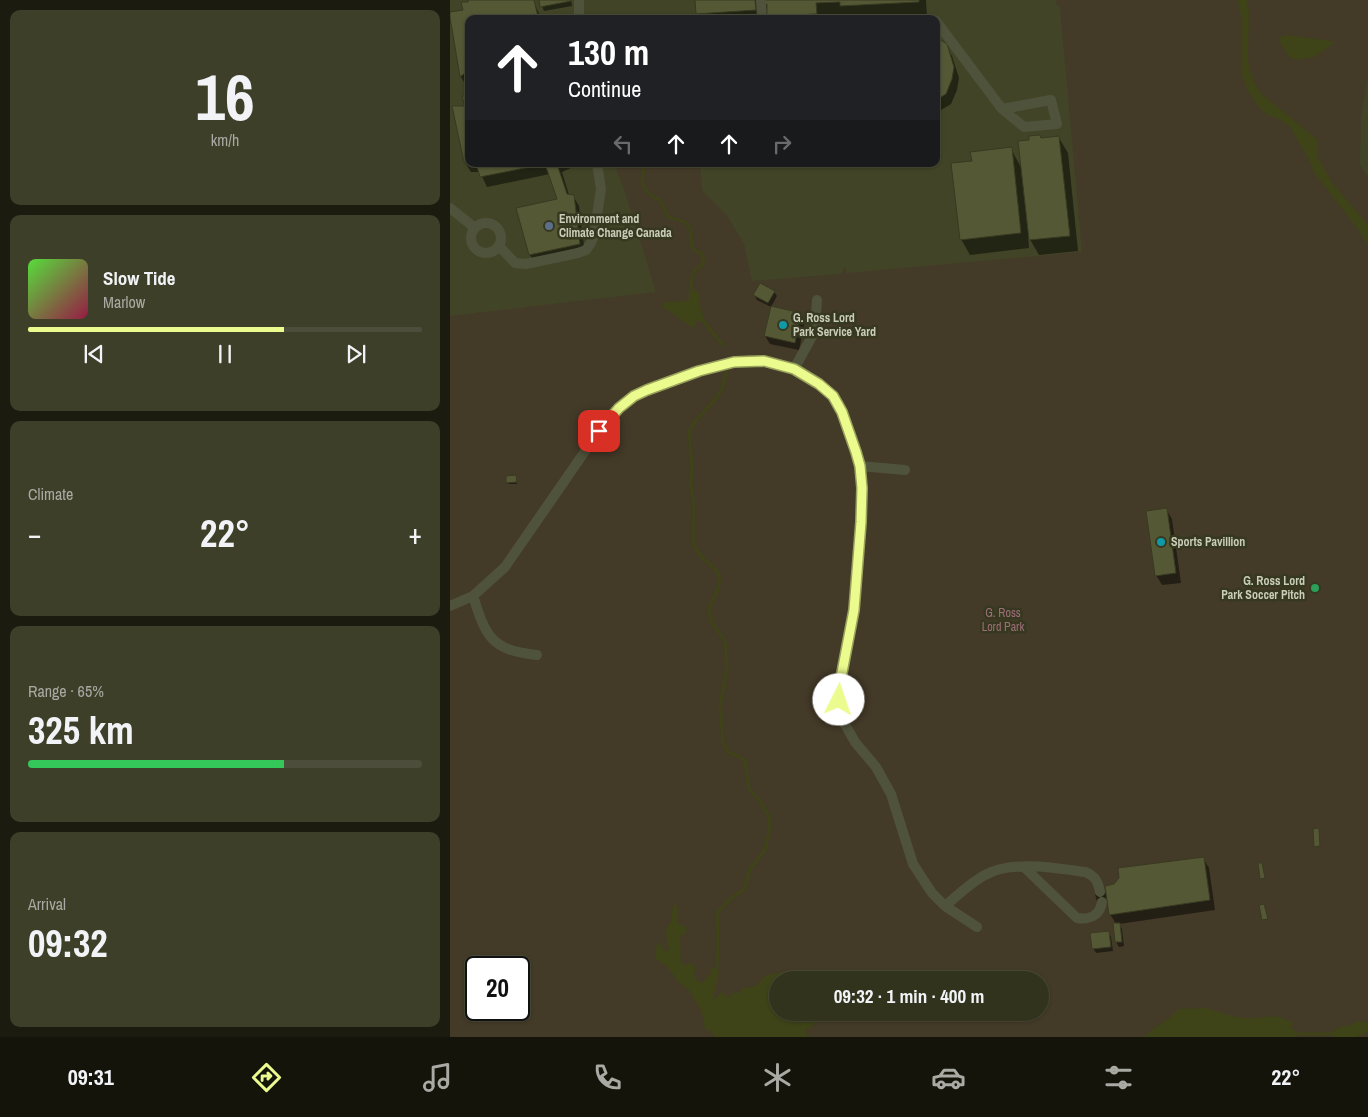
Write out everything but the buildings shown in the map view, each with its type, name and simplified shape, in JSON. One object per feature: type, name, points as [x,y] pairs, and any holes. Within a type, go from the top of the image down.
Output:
[{"type":"lane","points":[[579,0],[579,15]]},
{"type":"lane","points":[[761,0],[762,15]]},
{"type":"lane","points":[[940,26],[1002,109],[1024,127],[1057,124],[1051,100],[1002,109]]},
{"type":"lane","points":[[499,246],[515,263],[526,264],[586,250],[591,244],[594,235],[601,189],[597,167]]},
{"type":"lane","points":[[450,208],[476,228]]},
{"type":"lane","points":[[489,224],[497,228],[501,237],[499,246],[486,253],[477,250],[472,242],[473,232],[479,225],[489,224]]},
{"type":"lane","points":[[794,369],[815,331],[817,300]]},
{"type":"lane","points":[[450,606],[473,596],[505,567],[599,431],[619,408],[634,396],[672,380],[734,362],[764,361],[794,369],[819,384],[839,404],[860,466],[862,513],[854,610],[840,683],[839,700],[842,719],[854,742],[876,767],[891,794],[913,864],[932,894],[945,906],[977,927]]},
{"type":"lane","points":[[860,466],[905,470]]},
{"type":"lane","points":[[473,596],[484,627],[497,643],[508,650],[537,655]]},
{"type":"lane","points":[[945,906],[986,874],[999,869],[1024,867],[1085,872],[1094,876],[1098,883],[1101,897],[1098,913],[1085,919],[1077,918],[1024,867]]},
{"type":"green space","name":"G. Ross Lord Park","points":[[1056,0],[1368,0],[1368,76],[1361,117],[1360,165],[1368,177],[1368,1037],[450,1037],[450,316],[656,292],[624,189],[615,167],[700,167],[702,190],[726,214],[744,244],[752,281],[841,274],[845,266],[847,273],[1082,252],[1060,7],[1057,5]]},
{"type":"shaded area","points":[[1237,0],[1247,0],[1249,10],[1248,57],[1249,67],[1255,84],[1263,95],[1318,140],[1317,156],[1331,181],[1368,225],[1368,246],[1357,228],[1314,173],[1309,160],[1290,127],[1279,119],[1267,115],[1257,105],[1248,91],[1241,72],[1242,20]]},
{"type":"shaded area","points":[[1286,35],[1335,43],[1314,57],[1295,60],[1288,56],[1279,40]]},
{"type":"shaded area","points":[[693,289],[699,293],[700,306],[705,321],[696,321],[695,328],[662,307],[663,303],[666,302],[689,300],[689,290]]},
{"type":"shaded area","points":[[673,905],[676,905],[678,909],[677,922],[680,925],[684,925],[687,929],[685,934],[680,936],[681,963],[685,965],[690,963],[696,967],[694,976],[697,980],[702,983],[710,974],[711,968],[716,968],[719,971],[713,1000],[723,991],[729,997],[732,993],[739,993],[743,988],[758,984],[769,976],[769,1021],[818,1021],[809,1029],[806,1029],[807,1037],[715,1037],[711,1031],[705,1030],[702,1012],[689,990],[678,982],[667,966],[657,960],[655,956],[657,944],[660,942],[663,949],[669,950],[666,932],[671,922]]},
{"type":"shaded area","points":[[1206,1008],[1244,1018],[1281,1017],[1294,1024],[1291,1026],[1292,1029],[1301,1033],[1295,1037],[1145,1037],[1152,1029],[1178,1009]]},
{"type":"shaded area","points":[[1368,1021],[1368,1032],[1356,1037],[1333,1037],[1334,1031],[1340,1027],[1356,1022]]},
{"type":"waterway","points":[[645,167],[643,182],[646,190],[661,201],[668,217],[687,224],[690,228],[693,248],[702,254],[704,261],[693,275],[691,289]]},
{"type":"waterway","points":[[704,322],[723,345]]},
{"type":"waterway","points":[[715,972],[718,943],[717,913],[731,898],[744,890],[750,869],[765,850],[770,827],[769,816],[760,801],[749,789],[745,761],[728,752],[723,741],[720,705],[727,669],[726,649],[724,640],[712,623],[709,613],[709,608],[718,589],[720,577],[717,571],[702,557],[694,546],[693,536],[694,511],[689,432],[694,423],[718,396],[727,370]]},
{"type":"waterway","points":[[1300,1034],[1332,1034]]},
{"type":"place","name":"Environment and Climate Change Canada","points":[[549,226]]},
{"type":"place","name":"G. Ross Lord Park Service Yard","points":[[783,325]]},
{"type":"place","name":"Sports Pavillion","points":[[1161,542]]},
{"type":"place","name":"G. Ross Lord Park Soccer Pitch","points":[[1315,588]]},
{"type":"route","points":[[599,431],[619,408],[634,396],[672,380],[734,362],[764,361],[800,371],[833,396],[839,404],[856,452],[860,466],[862,488],[854,610],[840,683],[839,700]]}]
